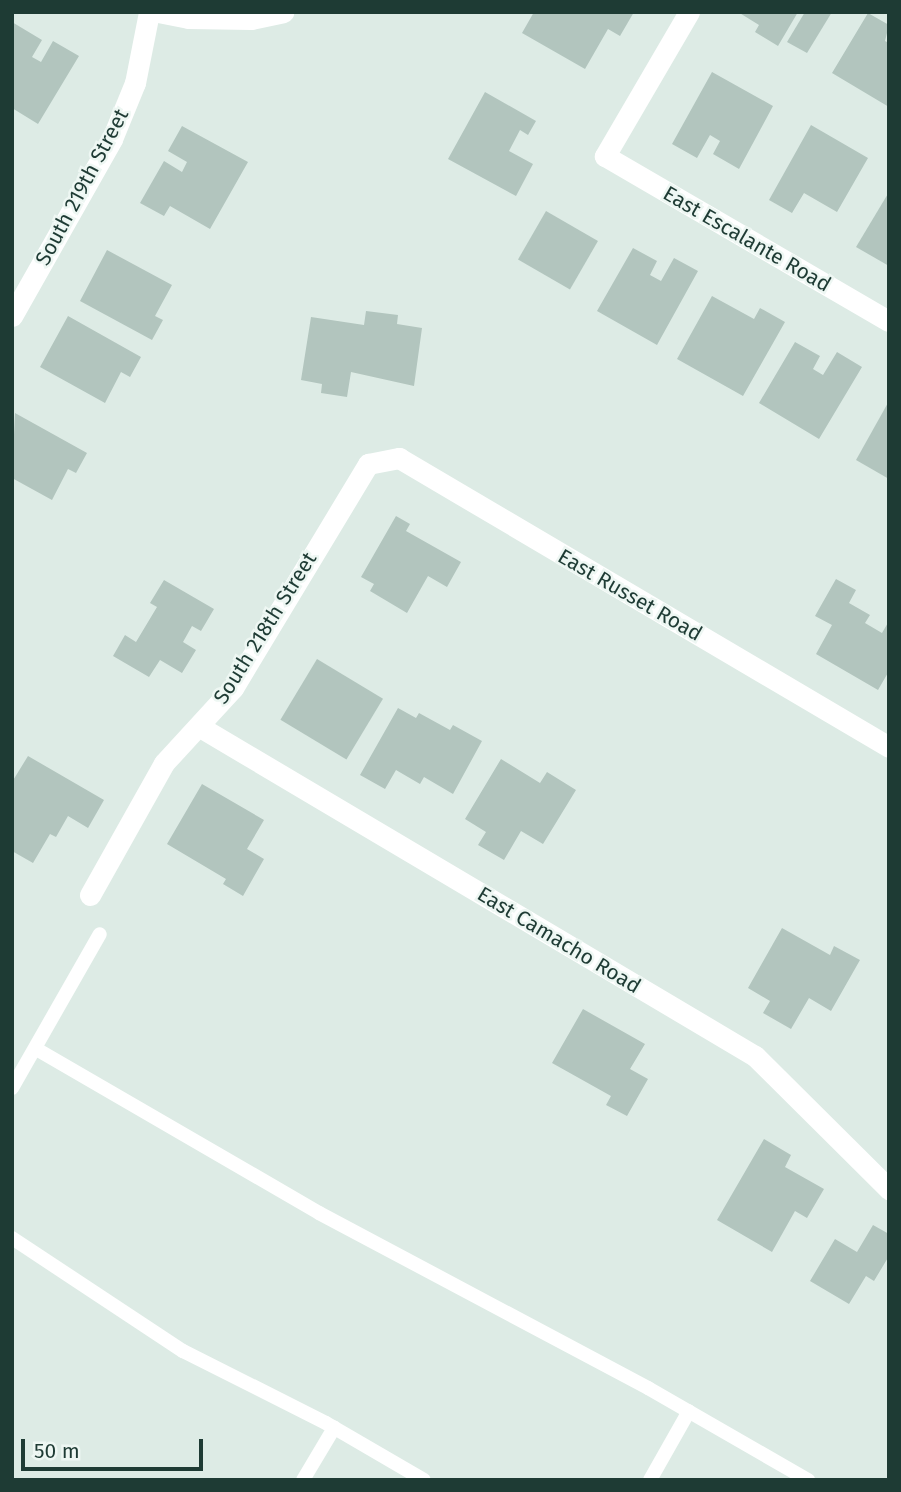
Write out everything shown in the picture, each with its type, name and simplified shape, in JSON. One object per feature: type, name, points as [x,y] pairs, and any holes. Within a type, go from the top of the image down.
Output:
[{"type":"street","name":"South 219th Street","points":[[12,316],[113,139],[135,83],[149,12]]},
{"type":"street","points":[[158,12],[188,18],[250,19],[283,12]]},
{"type":"street","name":"East Escalante Road","points":[[690,12],[605,156],[889,321]]},
{"type":"street","name":"East Russet Road","points":[[368,464],[399,458],[889,747]]},
{"type":"street","name":"South 218th Street","points":[[90,895],[164,763],[200,727],[233,688],[368,464]]},
{"type":"street","name":"East Camacho Road","points":[[200,727],[755,1056],[889,1189]]},
{"type":"lane","points":[[12,1088],[38,1050],[100,934]]},
{"type":"lane","points":[[38,1050],[319,1213],[689,1411],[808,1480]]},
{"type":"lane","points":[[12,1238],[183,1351],[334,1428],[424,1480]]},
{"type":"lane","points":[[650,1480],[689,1411]]},
{"type":"lane","points":[[303,1480],[334,1428]]},
{"type":"building","points":[[534,12],[634,12],[620,36],[608,29],[585,69],[522,33]]},
{"type":"building","points":[[738,12],[798,12],[778,46],[755,32],[759,25]]},
{"type":"building","points":[[805,12],[832,12],[807,53],[787,42]]},
{"type":"building","points":[[868,13],[889,25],[885,41],[889,43],[889,107],[832,73]]},
{"type":"building","points":[[12,22],[42,40],[32,57],[41,62],[53,41],[79,56],[38,124],[12,108]]},
{"type":"building","points":[[712,72],[773,106],[739,169],[713,154],[720,141],[710,135],[697,158],[672,144]]},
{"type":"building","points":[[485,92],[536,121],[528,135],[520,130],[509,151],[533,164],[516,196],[448,159]]},
{"type":"building","points":[[811,125],[868,158],[837,212],[804,193],[792,213],[769,200]]},
{"type":"building","points":[[182,126],[248,162],[210,229],[170,206],[164,216],[140,203],[164,161],[182,172],[187,162],[168,151]]},
{"type":"building","points":[[889,192],[889,266],[856,247]]},
{"type":"building","points":[[546,211],[598,241],[570,289],[518,259]]},
{"type":"building","points":[[633,248],[657,261],[650,275],[661,281],[674,258],[698,271],[657,345],[597,311]]},
{"type":"building","points":[[107,250],[172,285],[155,316],[163,320],[152,340],[80,301]]},
{"type":"building","points":[[712,296],[754,319],[760,308],[785,322],[743,396],[677,359]]},
{"type":"building","points":[[366,311],[398,315],[397,324],[422,328],[414,386],[351,372],[347,397],[321,393],[322,384],[301,380],[311,317],[364,325]]},
{"type":"building","points":[[68,316],[141,357],[130,377],[121,372],[105,403],[40,367]]},
{"type":"building","points":[[795,342],[820,356],[813,369],[823,375],[837,352],[862,367],[819,439],[759,403]]},
{"type":"building","points":[[889,401],[889,479],[856,460]]},
{"type":"building","points":[[15,413],[87,453],[76,473],[68,469],[52,500],[12,478]]},
{"type":"building","points":[[396,516],[410,524],[406,531],[461,562],[447,587],[428,576],[407,613],[370,591],[374,584],[361,577]]},
{"type":"building","points":[[836,579],[856,590],[849,603],[870,615],[865,623],[882,633],[889,621],[889,671],[878,690],[816,654],[832,625],[815,616]]},
{"type":"building","points":[[164,580],[214,609],[201,631],[192,626],[183,642],[196,650],[182,673],[160,660],[149,677],[113,656],[125,635],[136,642],[157,607],[150,603]]},
{"type":"building","points":[[317,659],[383,699],[346,760],[280,720]]},
{"type":"building","points":[[398,708],[416,718],[419,713],[450,730],[453,725],[482,741],[453,794],[424,777],[420,784],[396,770],[385,789],[360,775]]},
{"type":"building","points":[[28,756],[104,800],[88,828],[68,816],[56,837],[50,834],[33,863],[12,851],[12,782]]},
{"type":"building","points":[[501,759],[540,783],[547,772],[576,790],[543,844],[521,831],[504,860],[478,845],[486,832],[465,819]]},
{"type":"building","points":[[202,784],[264,820],[247,849],[264,859],[243,896],[223,884],[226,879],[167,844]]},
{"type":"building","points":[[782,928],[830,955],[834,946],[860,960],[831,1011],[809,998],[791,1029],[763,1013],[770,1001],[748,988]]},
{"type":"building","points":[[583,1009],[645,1044],[630,1069],[648,1079],[627,1116],[606,1105],[611,1096],[552,1063]]},
{"type":"building","points":[[764,1139],[791,1155],[785,1167],[824,1189],[807,1218],[795,1211],[772,1252],[717,1220]]},
{"type":"building","points":[[873,1225],[889,1234],[889,1256],[874,1281],[866,1276],[849,1304],[810,1281],[835,1239],[857,1252]]}]
